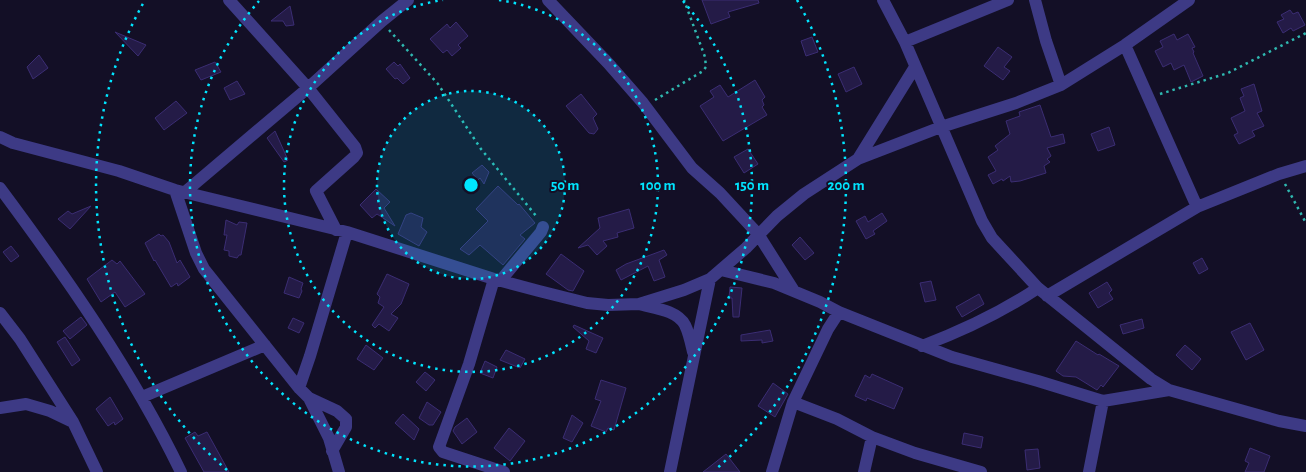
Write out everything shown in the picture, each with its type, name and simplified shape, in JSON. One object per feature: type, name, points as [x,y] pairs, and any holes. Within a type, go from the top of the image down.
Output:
[{"type":"street","points":[[229,0],[308,88],[356,147],[357,153],[354,157],[316,191],[341,231],[310,356],[299,388]]},
{"type":"street","points":[[180,191],[308,88],[408,0]]},
{"type":"street","points":[[548,0],[608,62],[645,106],[692,168],[720,193],[758,234],[794,291]]},
{"type":"street","points":[[882,0],[905,42],[971,197],[992,238],[1042,292],[1141,372],[1169,390],[1279,421],[1306,426]]},
{"type":"street","points":[[905,42],[1008,0]]},
{"type":"street","points":[[1035,0],[1046,41],[1062,85]]},
{"type":"street","points":[[0,138],[120,171],[180,191],[341,231],[497,280],[587,303],[608,305],[639,304],[684,290],[710,279],[746,248],[777,216],[804,194],[858,159],[941,127],[1016,103],[1062,85],[1125,45],[1189,0]]},
{"type":"street","points":[[1125,45],[1197,207]]},
{"type":"street","points":[[858,159],[916,67]]},
{"type":"street","points":[[922,346],[975,323],[1019,300],[1042,292],[1197,207],[1279,174],[1306,166]]},
{"type":"street","points":[[0,188],[83,304],[142,397],[182,472]]},
{"type":"street","points":[[180,191],[199,260],[299,388],[309,398],[329,438],[339,472]]},
{"type":"street","points":[[504,472],[443,452],[439,447],[497,280],[541,232],[543,227]]},
{"type":"street","points":[[721,270],[748,276],[794,291],[839,312],[952,357],[1103,401],[1169,390]]},
{"type":"street","points":[[670,472],[710,279]]},
{"type":"street","points":[[639,304],[668,312],[678,318],[685,325],[694,354]]},
{"type":"street","points":[[772,472],[793,402],[828,329],[839,312]]},
{"type":"street","points":[[0,313],[20,339],[73,422],[96,472]]},
{"type":"street","points":[[142,397],[265,345]]},
{"type":"street","points":[[309,398],[337,411],[346,420],[346,427],[332,451]]},
{"type":"street","points":[[1090,472],[1103,401]]},
{"type":"street","points":[[793,402],[836,419],[872,437],[915,453],[981,472]]},
{"type":"street","points":[[0,408],[26,404],[50,411],[73,422]]},
{"type":"street","points":[[864,472],[872,437]]},
{"type":"path","points":[[645,106],[706,67],[705,57],[684,0]]},
{"type":"path","points":[[382,21],[438,84],[481,149],[523,199],[543,227]]},
{"type":"path","points":[[1149,97],[1228,73],[1306,33]]},
{"type":"path","points":[[1279,174],[1306,223]]},
{"type":"building","points":[[702,0],[758,0],[759,3],[728,12],[730,17],[711,24]]},
{"type":"building","points":[[290,6],[294,25],[286,26],[283,21],[271,21]]},
{"type":"building","points":[[1290,10],[1293,14],[1298,12],[1305,25],[1293,31],[1291,28],[1283,33],[1277,22],[1284,19],[1281,15]]},
{"type":"building","points":[[456,22],[468,36],[458,45],[461,48],[452,56],[447,50],[443,53],[430,39],[447,24],[450,28]]},
{"type":"building","points":[[115,32],[146,45],[138,56]]},
{"type":"building","points":[[1174,34],[1177,40],[1188,34],[1195,47],[1192,48],[1193,53],[1203,76],[1191,82],[1184,65],[1174,70],[1171,63],[1163,67],[1155,51],[1163,47],[1160,41]]},
{"type":"building","points":[[812,37],[818,52],[806,56],[801,41]]},
{"type":"building","points":[[998,47],[1012,57],[1004,67],[1010,71],[1003,80],[984,66]]},
{"type":"building","points":[[39,55],[48,68],[33,79],[27,67]]},
{"type":"building","points":[[215,62],[221,72],[201,80],[195,70]]},
{"type":"building","points":[[394,62],[398,66],[400,64],[410,78],[403,84],[397,78],[395,79],[386,69]]},
{"type":"building","points":[[854,67],[862,84],[846,92],[838,74]]},
{"type":"building","points":[[755,80],[765,97],[762,100],[764,105],[762,107],[767,115],[723,141],[700,106],[714,97],[710,91],[720,85],[728,97]]},
{"type":"building","points":[[237,81],[245,94],[230,100],[224,88]]},
{"type":"building","points":[[1254,84],[1262,111],[1257,113],[1264,126],[1252,131],[1255,136],[1239,144],[1234,135],[1238,133],[1231,118],[1245,111],[1240,98],[1244,96],[1241,89]]},
{"type":"building","points":[[581,94],[597,114],[593,118],[598,129],[594,134],[589,133],[566,106]]},
{"type":"building","points":[[176,101],[187,113],[164,130],[155,118]]},
{"type":"building","points":[[1040,105],[1051,137],[1063,134],[1065,143],[1047,148],[1051,156],[1047,159],[1050,162],[1044,166],[1046,173],[1011,182],[1010,176],[1003,181],[1002,179],[993,184],[988,175],[996,171],[988,157],[998,150],[995,146],[1010,134],[1006,121],[1020,116],[1019,112]]},
{"type":"building","points":[[1109,127],[1115,145],[1098,151],[1091,134]]},
{"type":"building","points":[[275,131],[288,160],[284,162],[267,138]]},
{"type":"building","points":[[748,149],[758,164],[744,173],[734,157]]},
{"type":"building","points":[[482,165],[489,172],[484,184],[480,178],[478,180],[472,173]]},
{"type":"building","points":[[498,186],[519,204],[535,223],[520,235],[525,239],[503,265],[480,245],[469,255],[460,249],[488,221],[476,209]]},
{"type":"building","points":[[376,189],[390,202],[384,208],[395,226],[377,214],[372,218],[360,205]]},
{"type":"building","points":[[91,206],[70,229],[58,219],[68,211],[72,214]]},
{"type":"building","points":[[629,209],[634,228],[617,233],[618,237],[603,241],[607,246],[597,255],[588,245],[578,248],[600,228],[598,218]]},
{"type":"building","points":[[411,213],[423,218],[421,227],[427,232],[419,246],[398,234],[406,215]]},
{"type":"building","points":[[882,213],[887,221],[873,231],[875,234],[866,239],[856,221],[865,216],[868,222]]},
{"type":"building","points":[[226,220],[237,225],[239,222],[247,223],[241,255],[237,258],[229,256],[229,251],[224,250],[227,235],[224,235]]},
{"type":"building","points":[[159,234],[163,235],[169,242],[177,263],[180,260],[190,277],[178,286],[177,283],[171,287],[145,243]]},
{"type":"building","points":[[800,237],[814,253],[805,260],[792,245]]},
{"type":"building","points":[[11,246],[19,256],[11,262],[3,252]]},
{"type":"building","points":[[664,250],[667,255],[659,260],[665,277],[654,281],[648,266],[621,280],[616,270],[626,264]]},
{"type":"building","points":[[561,254],[584,271],[573,291],[568,290],[546,274]]},
{"type":"building","points":[[1202,258],[1208,269],[1199,274],[1193,263]]},
{"type":"building","points":[[112,260],[117,264],[120,261],[145,294],[125,307],[115,292],[101,302],[87,279]]},
{"type":"building","points":[[387,274],[409,284],[401,304],[391,314],[398,318],[389,331],[379,324],[375,328],[372,325],[384,307],[378,303],[380,297],[377,294]]},
{"type":"building","points":[[289,277],[303,283],[299,298],[284,293]]},
{"type":"building","points":[[931,281],[936,300],[925,302],[920,283]]},
{"type":"building","points":[[1107,282],[1112,290],[1109,293],[1113,299],[1098,308],[1089,293]]},
{"type":"building","points":[[730,287],[742,288],[739,317],[733,317],[732,298],[729,298]]},
{"type":"building","points":[[979,294],[984,304],[962,317],[956,307]]},
{"type":"building","points":[[81,317],[87,325],[70,339],[63,331]]},
{"type":"building","points":[[293,318],[304,323],[299,333],[288,328]]},
{"type":"building","points":[[1142,319],[1144,328],[1123,334],[1120,325]]},
{"type":"building","points":[[1250,323],[1264,350],[1246,360],[1231,332]]},
{"type":"building","points":[[574,325],[603,338],[596,353],[586,349],[589,341],[573,327]]},
{"type":"building","points":[[770,330],[773,341],[762,343],[762,340],[741,341],[741,335]]},
{"type":"building","points":[[65,337],[80,360],[72,366],[57,342]]},
{"type":"building","points":[[1076,341],[1119,366],[1103,387],[1101,385],[1097,390],[1076,377],[1063,376],[1056,371]]},
{"type":"building","points":[[366,345],[383,358],[374,370],[357,359]]},
{"type":"building","points":[[1185,345],[1201,359],[1192,370],[1176,355]]},
{"type":"building","points":[[506,350],[525,359],[520,368],[500,360]]},
{"type":"building","points":[[485,361],[497,367],[493,378],[480,373]]},
{"type":"building","points":[[425,372],[435,380],[426,391],[416,382]]},
{"type":"building","points":[[872,374],[903,388],[894,409],[867,398],[866,401],[855,396],[865,375],[870,378]]},
{"type":"building","points":[[601,380],[626,388],[614,430],[608,428],[606,432],[591,426],[601,401],[595,399]]},
{"type":"building","points":[[773,383],[788,394],[775,417],[758,406]]},
{"type":"building","points":[[110,397],[123,419],[115,425],[114,422],[108,426],[96,409]]},
{"type":"building","points":[[427,402],[441,412],[433,425],[429,425],[419,418]]},
{"type":"building","points":[[403,414],[419,429],[414,440],[395,423]]},
{"type":"building","points":[[572,415],[583,423],[572,442],[563,438]]},
{"type":"building","points":[[467,418],[477,432],[462,444],[453,431],[455,427]]},
{"type":"building","points":[[509,428],[525,441],[510,461],[494,448]]},
{"type":"building","points":[[195,432],[198,436],[207,432],[229,472],[204,472],[185,438]]},
{"type":"building","points":[[964,433],[983,437],[981,448],[962,444]]},
{"type":"building","points":[[1250,448],[1270,456],[1264,472],[1245,472],[1249,463],[1245,461]]},
{"type":"building","points":[[1038,449],[1040,468],[1027,470],[1025,450]]},
{"type":"building","points":[[726,454],[740,472],[703,472]]}]
